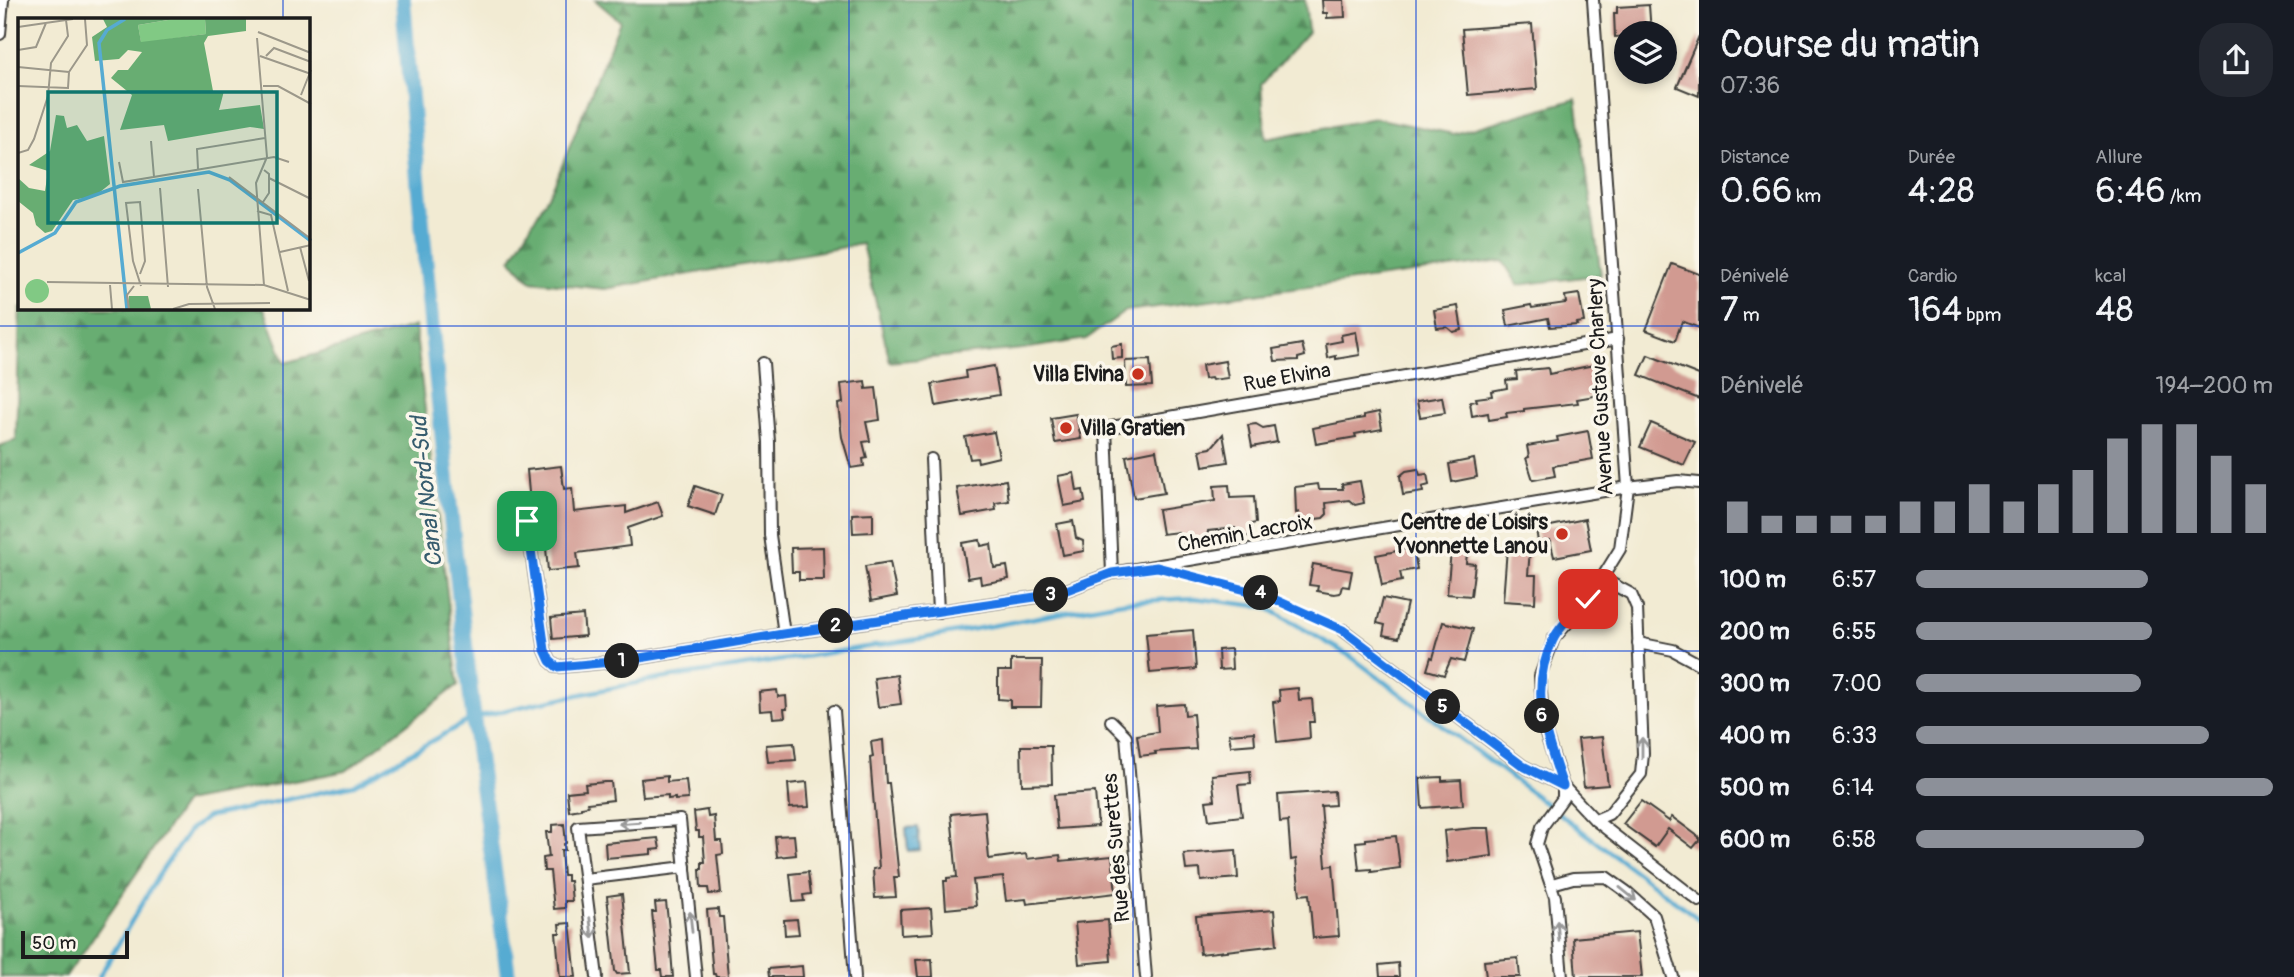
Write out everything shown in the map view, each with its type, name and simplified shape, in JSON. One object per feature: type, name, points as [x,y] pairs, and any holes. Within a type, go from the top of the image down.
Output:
[{"type":"street","points":[[0,34],[3,0]]},
{"type":"street","name":"Avenue Gustave Charlery","points":[[1563,792],[1543,725],[1540,676],[1554,638],[1588,599],[1620,549],[1628,487],[1593,0]]},
{"type":"street","name":"Rue Elvina","points":[[1112,573],[1106,428],[1618,339]]},
{"type":"street","points":[[763,363],[769,442],[770,535],[783,634]]},
{"type":"street","points":[[931,459],[938,612]]},
{"type":"street","name":"Chemin Lacroix","points":[[527,521],[545,650],[550,661],[557,667],[622,661],[783,634],[1056,594],[1112,573],[1628,487],[1678,481],[1699,483]]},
{"type":"street","points":[[1595,820],[1609,814],[1641,774],[1643,744],[1637,608],[1631,594],[1602,579]]},
{"type":"street","points":[[1343,630],[1523,766],[1563,792],[1699,901]]},
{"type":"street","points":[[1638,643],[1673,650],[1699,664]]},
{"type":"street","points":[[834,711],[855,977]]},
{"type":"street","name":"Rue des Surettes","points":[[1111,721],[1126,736],[1146,977]]},
{"type":"street","points":[[1562,977],[1552,884],[1537,844],[1542,827],[1563,792]]},
{"type":"street","points":[[597,977],[579,827],[680,820],[696,977]]},
{"type":"street","points":[[585,879],[685,867]]},
{"type":"street","points":[[1552,884],[1573,878],[1606,877],[1627,892],[1654,916],[1673,977]]},
{"type":"lane","points":[[1157,567],[1265,595],[1343,630]]},
{"type":"green space","points":[[595,0],[1305,0],[1308,32],[1261,84],[1266,139],[1375,118],[1454,134],[1576,99],[1601,275],[1518,285],[1503,261],[1126,311],[1086,339],[1023,349],[890,362],[862,244],[605,289],[531,281],[511,260],[554,185],[620,21]]},
{"type":"green space","points":[[20,310],[265,310],[285,363],[415,326],[458,685],[346,771],[185,802],[66,977],[0,977],[0,446],[16,440]]},
{"type":"water","points":[[918,827],[920,850],[908,851],[906,828]]},
{"type":"building","points":[[1322,0],[1344,0],[1345,17],[1327,18],[1327,13],[1323,13]]},
{"type":"building","points":[[1649,5],[1650,21],[1614,21],[1617,7]]},
{"type":"building","points":[[1532,24],[1537,89],[1468,95],[1462,29]]},
{"type":"building","points":[[1699,36],[1699,96],[1677,87]]},
{"type":"building","points":[[1672,264],[1699,274],[1699,328],[1682,321],[1675,341],[1646,330]]},
{"type":"building","points":[[1579,294],[1584,322],[1550,327],[1548,318],[1508,326],[1505,310],[1566,303],[1565,296]]},
{"type":"building","points":[[1458,306],[1462,330],[1453,332],[1447,327],[1437,328],[1434,310]]},
{"type":"building","points":[[1356,332],[1360,355],[1328,358],[1326,344],[1342,341],[1341,335]]},
{"type":"building","points":[[1122,344],[1122,358],[1112,359],[1111,346]]},
{"type":"building","points":[[1302,344],[1305,356],[1298,360],[1275,361],[1273,349]]},
{"type":"building","points":[[1648,355],[1699,375],[1699,399],[1639,375]]},
{"type":"building","name":"Villa Elvina","points":[[1150,360],[1152,386],[1126,387],[1125,361]]},
{"type":"building","points":[[1225,361],[1228,378],[1204,379],[1202,365]]},
{"type":"building","points":[[1594,365],[1600,395],[1577,399],[1578,403],[1506,413],[1507,417],[1489,420],[1488,413],[1472,416],[1470,402],[1477,401],[1476,398],[1492,396],[1491,391],[1507,388],[1506,380],[1517,379],[1516,371],[1548,368],[1549,374]]},
{"type":"building","points":[[994,366],[999,395],[936,406],[932,384],[966,378],[965,371]]},
{"type":"building","points":[[865,381],[866,389],[876,388],[880,420],[866,422],[870,441],[863,442],[867,458],[863,459],[864,466],[851,468],[842,437],[838,404],[843,403],[841,384]]},
{"type":"building","points":[[1442,397],[1445,413],[1420,417],[1417,401]]},
{"type":"building","points":[[1379,412],[1382,429],[1316,444],[1313,428],[1364,418],[1364,415]]},
{"type":"building","name":"Villa Gratien","points":[[1076,414],[1081,439],[1055,443],[1051,418]]},
{"type":"building","points":[[1651,423],[1695,442],[1684,465],[1640,447]]},
{"type":"building","points":[[1256,424],[1263,428],[1274,426],[1277,442],[1252,447],[1248,425]]},
{"type":"building","points":[[1588,431],[1593,459],[1553,466],[1555,476],[1533,480],[1526,458],[1529,457],[1527,446],[1558,441],[1557,437]]},
{"type":"building","points":[[994,432],[999,457],[978,462],[977,458],[970,459],[965,437]]},
{"type":"building","points":[[1223,434],[1228,462],[1203,466],[1200,450],[1211,448]]},
{"type":"building","points":[[1156,450],[1164,493],[1134,498],[1126,456]]},
{"type":"building","points":[[1474,459],[1477,477],[1452,482],[1449,464]]},
{"type":"building","points":[[561,466],[564,489],[572,488],[574,512],[626,506],[626,513],[658,502],[663,516],[628,528],[630,546],[577,553],[579,568],[548,571],[543,513],[531,515],[527,470]]},
{"type":"building","points":[[1418,469],[1420,475],[1427,474],[1429,485],[1422,487],[1423,492],[1403,495],[1400,476],[1406,471]]},
{"type":"building","points":[[1074,473],[1077,491],[1083,490],[1085,502],[1064,506],[1058,476]]},
{"type":"building","points":[[1006,480],[1009,501],[995,503],[996,510],[962,516],[957,488]]},
{"type":"building","points":[[1360,481],[1364,503],[1355,505],[1349,500],[1326,503],[1327,514],[1323,518],[1300,521],[1299,512],[1296,513],[1295,487],[1318,484],[1319,489],[1343,489],[1342,484]]},
{"type":"building","points":[[1229,485],[1230,498],[1254,497],[1256,523],[1251,524],[1252,536],[1236,537],[1235,528],[1208,531],[1207,538],[1180,542],[1178,532],[1162,534],[1158,510],[1215,501],[1214,486]]},
{"type":"building","points":[[695,486],[722,495],[715,515],[688,506]]},
{"type":"building","points":[[873,513],[873,532],[853,533],[852,514]]},
{"type":"building","name":"Centre de Loisirs Yvonnette Lanou","points":[[1585,519],[1591,550],[1554,557],[1550,540],[1538,542],[1536,529]]},
{"type":"building","points":[[1073,521],[1076,538],[1083,541],[1084,551],[1063,555],[1057,524]]},
{"type":"building","points":[[980,540],[981,546],[991,544],[994,568],[1007,566],[1009,579],[981,584],[980,576],[968,578],[962,543]]},
{"type":"building","points":[[823,547],[824,580],[799,580],[799,572],[792,572],[791,548]]},
{"type":"building","points":[[1413,548],[1417,569],[1400,572],[1402,581],[1382,585],[1376,555]]},
{"type":"building","points":[[1507,548],[1530,549],[1528,575],[1536,575],[1535,603],[1503,601]]},
{"type":"building","points":[[1451,551],[1467,553],[1466,563],[1475,564],[1471,596],[1447,594]]},
{"type":"building","points":[[890,562],[897,596],[871,601],[865,566]]},
{"type":"building","points":[[1313,564],[1352,571],[1349,587],[1342,586],[1340,593],[1334,594],[1317,591],[1318,586],[1309,585]]},
{"type":"building","points":[[1383,598],[1407,603],[1399,638],[1383,635],[1385,625],[1377,623]]},
{"type":"building","points":[[583,615],[585,636],[553,639],[551,618]]},
{"type":"building","points":[[1443,622],[1473,629],[1464,662],[1451,659],[1444,675],[1427,670]]},
{"type":"building","points":[[1193,630],[1196,669],[1150,673],[1146,634]]},
{"type":"building","points":[[1231,649],[1232,669],[1219,670],[1218,650]]},
{"type":"building","points":[[1011,660],[1042,660],[1041,707],[1010,707],[1010,700],[998,699],[998,671],[1011,671]]},
{"type":"building","points":[[897,675],[901,704],[878,707],[874,678]]},
{"type":"building","points":[[1298,688],[1299,700],[1312,699],[1314,722],[1309,722],[1310,738],[1277,742],[1273,702],[1280,701],[1279,690]]},
{"type":"building","points":[[777,690],[778,697],[786,696],[787,709],[784,709],[785,717],[773,718],[772,710],[760,711],[759,692]]},
{"type":"building","points":[[1184,704],[1185,715],[1193,714],[1196,749],[1155,752],[1156,754],[1140,756],[1137,735],[1158,732],[1156,706]]},
{"type":"building","points":[[1254,732],[1255,744],[1231,746],[1229,734]]},
{"type":"building","points":[[1602,737],[1608,785],[1584,787],[1578,739]]},
{"type":"building","points":[[883,740],[899,877],[894,877],[896,897],[875,898],[873,869],[879,868],[870,758],[873,757],[871,742]]},
{"type":"building","points":[[794,743],[796,760],[768,762],[766,745]]},
{"type":"building","points":[[1021,746],[1051,746],[1052,784],[1022,785]]},
{"type":"building","points":[[1250,771],[1251,784],[1238,785],[1242,816],[1209,820],[1206,801],[1215,800],[1212,775]]},
{"type":"building","points":[[667,776],[667,782],[686,780],[688,799],[668,799],[668,795],[643,797],[641,779]]},
{"type":"building","points":[[1442,777],[1442,781],[1461,780],[1463,805],[1422,808],[1420,778]]},
{"type":"building","points":[[611,782],[613,800],[587,803],[588,806],[569,811],[567,792],[586,790],[585,784]]},
{"type":"building","points":[[807,782],[809,807],[790,808],[788,784]]},
{"type":"building","points":[[1334,791],[1335,805],[1321,806],[1326,866],[1333,865],[1339,936],[1313,938],[1309,894],[1300,895],[1296,859],[1291,860],[1288,821],[1280,822],[1278,795]]},
{"type":"building","points":[[1095,792],[1098,826],[1057,829],[1054,795]]},
{"type":"building","points":[[1641,801],[1669,821],[1672,817],[1699,837],[1699,841],[1693,848],[1668,829],[1655,847],[1623,824]]},
{"type":"building","points":[[707,810],[708,817],[714,816],[716,841],[722,841],[723,854],[717,855],[721,893],[709,894],[708,888],[701,888],[700,869],[702,862],[705,862],[703,837],[699,837],[699,831],[696,831],[694,812]]},
{"type":"building","points":[[985,811],[989,859],[1026,854],[1027,859],[1060,855],[1061,861],[1112,856],[1116,893],[1027,904],[1026,899],[1006,901],[1003,877],[973,880],[976,906],[946,909],[944,881],[957,877],[951,814]]},
{"type":"building","points":[[564,824],[566,843],[565,850],[561,850],[563,875],[567,875],[567,881],[570,881],[572,901],[565,901],[565,908],[554,909],[550,871],[544,871],[543,858],[549,857],[546,832],[552,832],[552,825]]},
{"type":"building","points":[[1489,828],[1492,856],[1447,862],[1444,831]]},
{"type":"building","points":[[794,835],[796,855],[777,857],[775,836]]},
{"type":"building","points":[[1396,836],[1400,868],[1371,872],[1371,869],[1359,870],[1356,842]]},
{"type":"building","points":[[658,838],[660,849],[651,850],[651,854],[606,858],[605,843]]},
{"type":"building","points":[[1236,850],[1238,878],[1201,881],[1200,869],[1186,870],[1184,854]]},
{"type":"building","points":[[808,872],[811,894],[803,895],[804,901],[793,902],[790,874]]},
{"type":"building","points":[[622,894],[630,973],[617,974],[607,896]]},
{"type":"building","points":[[666,902],[673,977],[662,977],[661,970],[658,970],[652,912],[656,912],[655,903]]},
{"type":"building","points":[[931,908],[933,933],[901,935],[900,910]]},
{"type":"building","points":[[718,909],[719,917],[723,917],[728,977],[716,977],[713,974],[707,910]]},
{"type":"building","points":[[1274,910],[1277,945],[1200,954],[1196,916]]},
{"type":"building","points":[[797,919],[799,934],[785,935],[784,920]]},
{"type":"building","points":[[1108,920],[1111,961],[1079,964],[1075,923]]},
{"type":"building","points":[[570,923],[576,977],[560,977],[556,933],[560,933],[559,924]]},
{"type":"building","points":[[1637,932],[1642,977],[1576,977],[1573,938]]},
{"type":"building","points":[[1518,958],[1520,977],[1486,977],[1484,961]]},
{"type":"building","points":[[932,959],[933,977],[918,977],[916,960]]},
{"type":"building","points":[[1398,963],[1399,977],[1380,977],[1379,965]]},
{"type":"building","points":[[802,966],[803,977],[769,977],[768,969]]},
{"type":"waterway","name":"Canal Nord-Sud","points":[[403,0],[453,536],[477,748],[508,977]]},
{"type":"waterway","points":[[99,977],[158,876],[189,831],[207,817],[354,785],[473,718],[647,681],[925,638],[1122,602],[1194,598],[1266,607],[1350,656],[1699,919]]},
{"type":"place","name":"Villa Elvina","points":[[1138,374]]},
{"type":"place","name":"Villa Gratien","points":[[1066,428]]},
{"type":"place","name":"Centre de Loisirs Yvonnette Lanou","points":[[1562,534]]},
{"type":"route","points":[[527,521],[545,650],[550,661],[557,667],[622,661],[783,634],[1056,594],[1112,573],[1157,567],[1265,595],[1343,630],[1523,766],[1563,786],[1543,725],[1540,676],[1554,638],[1588,599]]}]
